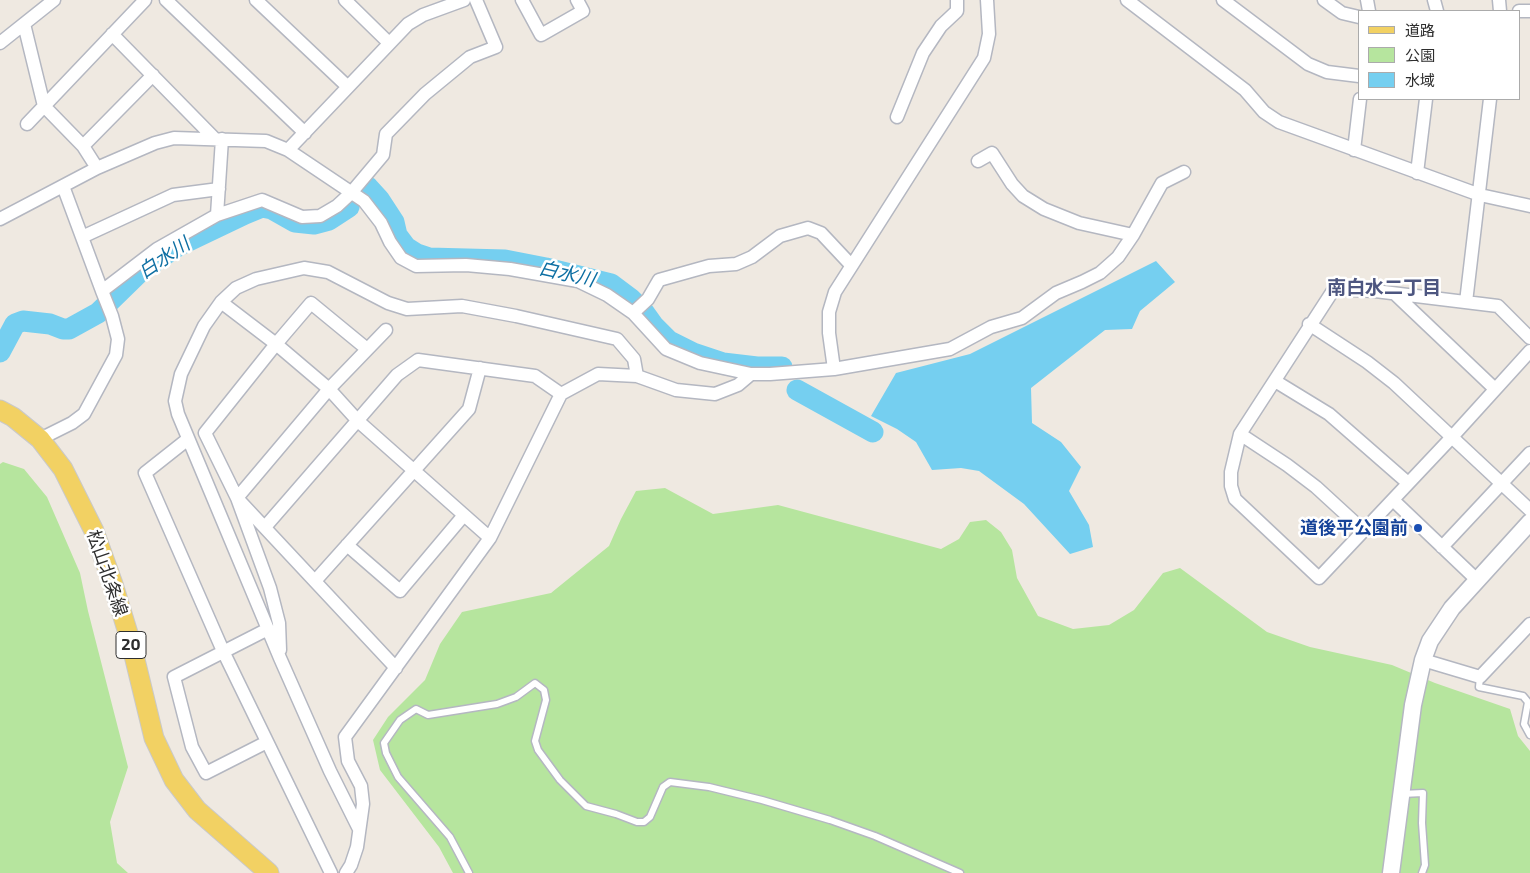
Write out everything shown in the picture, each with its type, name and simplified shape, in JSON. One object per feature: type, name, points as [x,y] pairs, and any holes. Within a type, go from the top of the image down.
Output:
[{"type":"main road","name":"松山北条線","points":[[0,410],[13,417],[40,439],[63,468],[94,531],[131,643],[154,738],[174,780],[197,810],[269,873]]},
{"type":"street","points":[[0,43],[54,0]]},
{"type":"street","points":[[27,124],[145,0]]},
{"type":"street","points":[[166,0],[305,133]]},
{"type":"street","points":[[256,0],[348,87]]},
{"type":"street","points":[[344,0],[389,43]]},
{"type":"street","points":[[288,150],[408,24],[423,15],[464,0]]},
{"type":"street","points":[[102,291],[157,249],[217,215],[262,200],[302,217],[320,216],[337,206],[351,193],[383,155],[386,134],[425,94],[470,57],[496,47],[476,0]]},
{"type":"street","points":[[522,0],[541,35],[583,11],[577,0]]},
{"type":"street","points":[[897,117],[923,53],[941,26],[956,10],[957,0]]},
{"type":"street","points":[[834,369],[828,312],[834,292],[984,58],[989,34],[987,0]]},
{"type":"street","points":[[1127,0],[1245,90],[1264,112],[1279,122],[1480,195],[1530,206]]},
{"type":"street","points":[[1223,0],[1308,64],[1327,72],[1358,76]]},
{"type":"street","points":[[1324,0],[1342,13],[1358,17]]},
{"type":"street","points":[[24,24],[44,106],[83,146],[97,168]]},
{"type":"street","points":[[112,34],[218,139],[219,189],[217,215]]},
{"type":"street","points":[[83,146],[153,75]]},
{"type":"street","points":[[1354,150],[1360,100]]},
{"type":"street","points":[[1417,173],[1426,100]]},
{"type":"street","points":[[1466,302],[1490,100]]},
{"type":"street","points":[[0,219],[97,168],[155,143],[174,138],[266,141],[288,150],[364,201],[381,223],[390,242],[401,258],[416,266],[466,265],[510,269],[578,282],[607,295],[632,313],[666,349],[700,363],[752,374],[770,374],[834,369],[950,349],[991,327],[1022,318],[1056,293],[1100,273],[1118,257],[1134,235],[1162,183],[1184,172]]},
{"type":"street","points":[[978,161],[992,153],[1012,184],[1023,196],[1044,209],[1079,223],[1134,235]]},
{"type":"street","points":[[40,439],[72,424],[84,414],[116,355],[118,339],[112,316],[63,186]]},
{"type":"street","points":[[82,237],[173,195],[219,189]]},
{"type":"street","points":[[632,313],[648,299],[659,280],[709,266],[736,264],[752,257],[780,236],[808,228],[821,233],[851,266]]},
{"type":"street","points":[[359,829],[330,771],[280,658],[178,414],[176,401],[181,374],[204,326],[221,302],[236,288],[265,276],[304,268],[328,272],[388,302],[407,309],[462,306],[617,339],[634,359],[637,376]]},
{"type":"street","points":[[1530,338],[1498,306],[1334,289],[1240,434],[1231,472],[1231,486],[1235,499],[1320,578],[1530,351]]},
{"type":"street","points":[[1395,294],[1495,389]]},
{"type":"street","points":[[221,302],[276,344],[329,389],[358,421],[490,538]]},
{"type":"street","points":[[280,658],[279,623],[270,588],[237,498],[205,433],[311,303],[367,350]]},
{"type":"street","points":[[1310,324],[1367,362],[1394,383],[1530,510]]},
{"type":"street","points":[[237,498],[329,389],[386,330]]},
{"type":"street","points":[[266,527],[397,375],[418,360],[535,376],[562,394]]},
{"type":"street","points":[[315,581],[469,409],[480,368]]},
{"type":"street","points":[[346,873],[357,847],[363,804],[361,786],[348,761],[345,736],[490,538],[562,394],[598,374],[637,376],[676,390],[715,394],[738,385],[752,374]]},
{"type":"street","points":[[1275,381],[1329,414],[1408,483]]},
{"type":"street","points":[[1240,434],[1316,487],[1364,531]]},
{"type":"street","points":[[188,439],[145,474],[223,651],[331,873]]},
{"type":"street","points":[[1442,548],[1530,453]]},
{"type":"street","points":[[237,498],[396,668]]},
{"type":"street","points":[[1393,500],[1477,580]]},
{"type":"street","points":[[347,545],[400,591],[464,515]]},
{"type":"street","points":[[1391,873],[1413,705],[1423,660],[1430,641],[1452,608],[1530,522]]},
{"type":"street","points":[[1423,660],[1480,677],[1530,624]]},
{"type":"street","points":[[267,742],[206,773],[192,747],[174,677],[268,629]]},
{"type":"lane","points":[[1480,677],[1478,687],[1523,696],[1528,702],[1524,724],[1530,735]]},
{"type":"lane","points":[[470,873],[450,837],[398,777],[386,753],[384,742],[400,720],[416,709],[428,715],[498,704],[516,698],[535,683],[544,690],[546,700],[535,742],[538,750],[560,780],[586,806],[637,822],[644,822],[650,817],[662,787],[670,782],[709,787],[830,820],[875,836],[960,873]]},
{"type":"lane","points":[[1402,794],[1423,792],[1422,823],[1425,865],[1422,873]]},
{"type":"green space","points":[[3,462],[24,469],[47,497],[80,573],[128,767],[110,822],[117,863],[128,873],[0,873],[0,464]]},
{"type":"green space","points":[[665,488],[713,514],[778,505],[941,549],[959,539],[970,522],[986,520],[1001,532],[1012,550],[1017,578],[1038,616],[1073,629],[1109,625],[1134,610],[1163,573],[1180,568],[1267,632],[1310,647],[1392,665],[1435,683],[1510,709],[1518,736],[1530,751],[1530,873],[453,873],[439,847],[380,770],[373,740],[388,717],[425,680],[440,644],[462,612],[551,593],[609,546],[636,491]]},
{"type":"water","points":[[1156,261],[1175,282],[1140,311],[1132,329],[1105,330],[1031,388],[1032,423],[1061,442],[1081,467],[1069,491],[1089,525],[1093,547],[1070,554],[1024,504],[979,471],[961,468],[932,470],[916,442],[897,429],[871,416],[896,373],[970,354]]},
{"type":"waterway","name":"白水川","points":[[364,192],[368,187],[379,199],[394,222],[397,235],[406,247],[417,254],[429,258],[505,260],[611,284],[631,299],[669,341],[693,353],[723,363],[757,367],[782,367]]},
{"type":"waterway","name":"白水川","points":[[0,352],[15,324],[23,321],[50,324],[63,329],[69,329],[98,313],[142,270],[178,246],[245,214],[262,207],[272,209],[295,222],[314,224],[329,220],[349,207]]},
{"type":"waterway","name":"白水川","points":[[797,390],[873,432]]},
{"type":"place","name":"道後平公園前","points":[[1418,528]]},
{"type":"district","name":"南白水二丁目","points":[[1384,288]]}]
